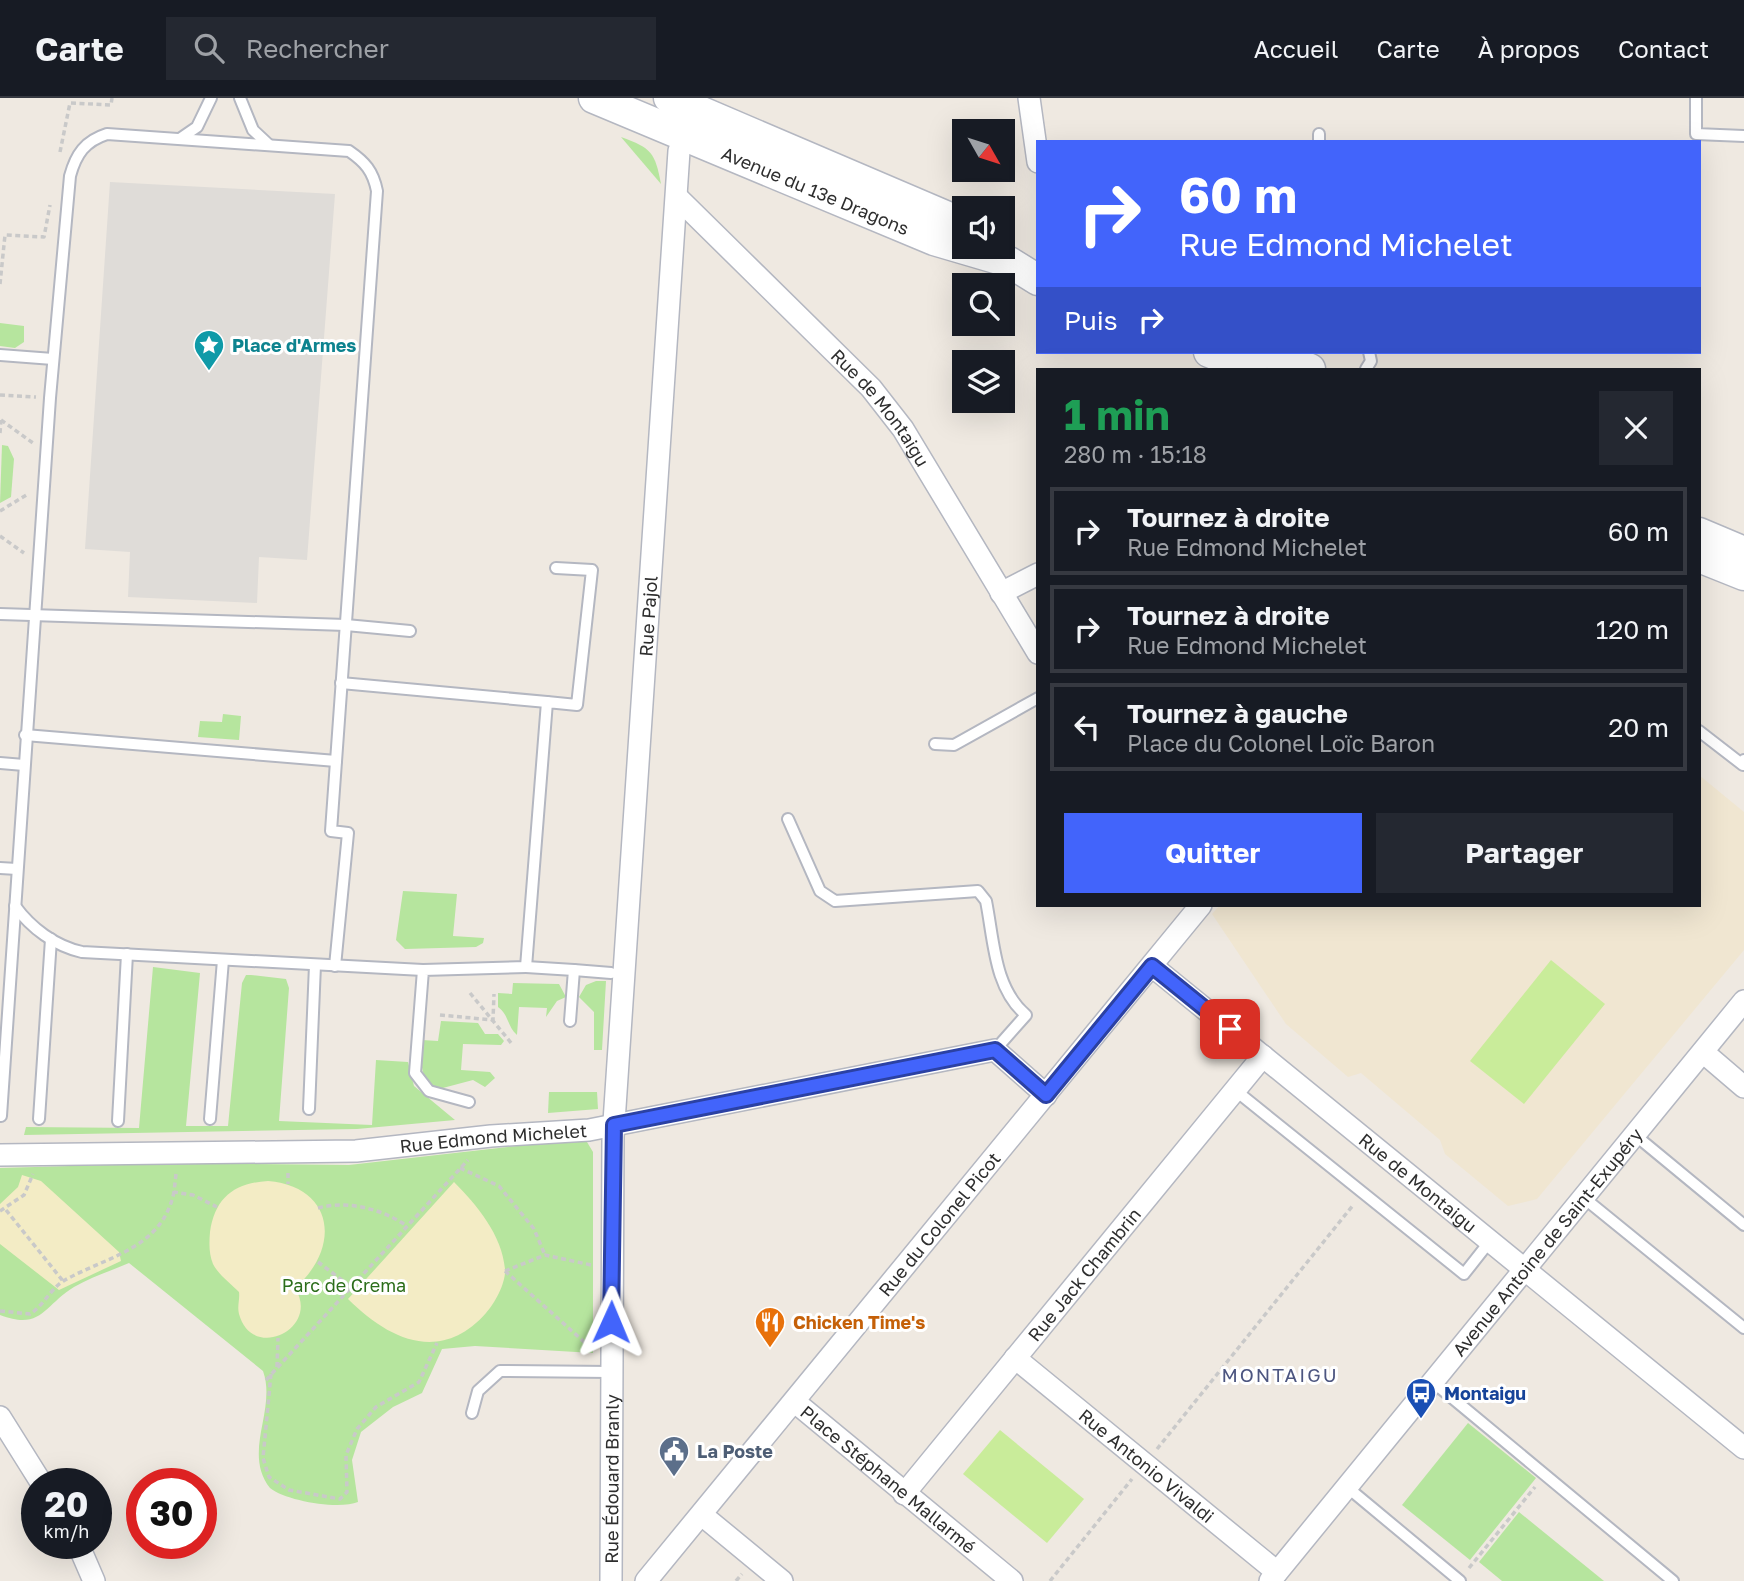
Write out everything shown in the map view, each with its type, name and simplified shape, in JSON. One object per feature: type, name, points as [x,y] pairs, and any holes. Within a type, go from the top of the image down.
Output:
[{"type":"main road","name":"Avenue du 13e Dragons","points":[[594,98],[683,114],[952,219]]},
{"type":"main road","name":"Avenue du 13e Dragons","points":[[683,114],[934,240],[1036,272]]},
{"type":"main road","name":"Avenue du 13e Dragons","points":[[1015,252],[1036,271]]},
{"type":"main road","points":[[1214,354],[1249,368]]},
{"type":"main road","points":[[1273,354],[1308,368]]},
{"type":"main road","points":[[1701,534],[1744,552]]},
{"type":"main road","points":[[1701,558],[1744,575]]},
{"type":"street","points":[[1029,98],[1036,148]]},
{"type":"street","name":"Rue Pajol","points":[[614,1125],[683,114]]},
{"type":"street","name":"Rue de Montaigu","points":[[678,198],[871,388],[903,429],[1036,650]]},
{"type":"street","points":[[1001,593],[1036,575]]},
{"type":"street","points":[[1152,966],[1199,907]]},
{"type":"street","name":"Rue de Montaigu","points":[[1152,966],[1744,1448]]},
{"type":"street","name":"Rue du Colonel Picot","points":[[646,1581],[1152,966]]},
{"type":"street","name":"Avenue Antoine de Saint-Exupéry","points":[[1273,1577],[1744,1001]]},
{"type":"street","points":[[995,1050],[1046,1095]]},
{"type":"street","name":"Rue Edmond Michelet","points":[[0,1155],[356,1151],[491,1136],[589,1130],[995,1050]]},
{"type":"street","points":[[1703,1052],[1744,1087]]},
{"type":"street","name":"Rue Jack Chambrin","points":[[904,1494],[1262,1056]]},
{"type":"street","name":"Rue Édouard Branly","points":[[611,1581],[614,1125]]},
{"type":"street","name":"Rue Antonio Vivaldi","points":[[1015,1358],[1145,1464],[1273,1577]]},
{"type":"street","name":"Place Stéphane Mallarmé","points":[[795,1402],[1012,1581]]},
{"type":"street","points":[[0,1417],[32,1468]]},
{"type":"street","points":[[702,1516],[782,1581]]},
{"type":"street","points":[[84,1559],[94,1581]]},
{"type":"lane","points":[[181,138],[197,127],[211,98]]},
{"type":"lane","points":[[240,98],[253,130],[270,145]]},
{"type":"lane","points":[[1696,98],[1696,134],[1744,136]]},
{"type":"lane","points":[[1,1116],[3,1026],[15,906],[53,359],[71,176],[75,158],[94,138],[107,134],[349,151],[369,167],[377,191],[331,831],[348,833],[335,966]]},
{"type":"lane","points":[[0,355],[53,359]]},
{"type":"lane","points":[[341,683],[577,705],[592,570],[556,568]]},
{"type":"lane","points":[[0,614],[346,625],[410,631]]},
{"type":"lane","points":[[935,744],[954,745],[1036,699]]},
{"type":"lane","points":[[526,967],[547,702]]},
{"type":"lane","points":[[1701,733],[1743,765],[1744,760]]},
{"type":"lane","points":[[26,735],[336,761]]},
{"type":"lane","points":[[0,763],[24,765]]},
{"type":"lane","points":[[788,819],[820,891],[835,901],[978,891],[986,901],[1004,989],[1012,1003],[1026,1015],[995,1050]]},
{"type":"lane","points":[[0,868],[17,869]]},
{"type":"lane","points":[[15,906],[30,924],[51,939],[82,952],[423,970],[526,967],[611,973]]},
{"type":"lane","points":[[38,1119],[51,939]]},
{"type":"lane","points":[[118,1121],[127,954]]},
{"type":"lane","points":[[210,1119],[223,960]]},
{"type":"lane","points":[[309,1109],[315,965]]},
{"type":"lane","points":[[423,970],[415,1073],[429,1091],[469,1102]]},
{"type":"lane","points":[[569,1021],[574,970]]},
{"type":"lane","points":[[1235,1090],[1464,1274],[1490,1241]]},
{"type":"lane","points":[[1634,1135],[1744,1225]]},
{"type":"lane","points":[[1584,1198],[1744,1328]]},
{"type":"lane","points":[[471,1413],[478,1391],[500,1371],[611,1372]]},
{"type":"lane","points":[[1433,1382],[1673,1581]]},
{"type":"lane","points":[[1347,1487],[1460,1581]]},
{"type":"path","points":[[0,284],[5,235]]},
{"type":"path","points":[[0,396],[50,398]]},
{"type":"path","points":[[1,419],[46,452]]},
{"type":"path","points":[[0,433],[1,419]]},
{"type":"path","points":[[0,511],[44,484]]},
{"type":"path","points":[[0,536],[38,563]]},
{"type":"path","points":[[470,993],[512,1044]]},
{"type":"path","points":[[493,1020],[494,994]]},
{"type":"path","points":[[440,1015],[493,1020]]},
{"type":"path","points":[[266,1380],[460,1168],[499,1186],[534,1229],[545,1255]]},
{"type":"path","points":[[0,1311],[30,1314],[45,1303],[63,1281],[142,1244],[169,1209],[177,1170]]},
{"type":"path","points":[[0,1211],[6,1210],[23,1195],[33,1178]]},
{"type":"path","points":[[174,1192],[193,1195],[217,1208]]},
{"type":"path","points":[[1050,1581],[1363,1193]]},
{"type":"path","points":[[318,1208],[329,1205],[365,1208],[383,1213],[407,1226]]},
{"type":"path","points":[[6,1210],[63,1281]]},
{"type":"path","points":[[593,1265],[545,1255],[505,1271],[593,1350]]},
{"type":"path","points":[[318,1262],[351,1287]]},
{"type":"path","points":[[278,1338],[278,1367]]},
{"type":"path","points":[[271,1374],[263,1458],[269,1477],[289,1490],[340,1499],[347,1492],[346,1455],[357,1429],[376,1407],[419,1382],[437,1343]]},
{"type":"path","points":[[1460,1581],[1545,1476]]},
{"type":"shaded area","name":"Place d'Armes","points":[[110,182],[335,194],[307,560],[259,557],[257,603],[128,597],[130,552],[85,549]]},
{"type":"shaded area","points":[[1701,777],[1744,812],[1744,950],[1537,1199],[1508,1206],[1445,1154],[1440,1140],[1361,1073],[1348,1077],[1286,1024],[1212,914],[1218,907],[1701,907]]},
{"type":"green space","points":[[621,137],[650,153],[657,165],[661,184]]},
{"type":"green space","points":[[0,323],[24,326],[24,342],[15,348],[0,346]]},
{"type":"green space","points":[[2,445],[8,446],[14,459],[11,497],[0,503]]},
{"type":"green space","points":[[223,714],[241,716],[239,740],[198,737],[200,721],[222,722]]},
{"type":"green space","points":[[403,891],[457,894],[453,936],[484,938],[483,943],[476,947],[405,949],[396,940]]},
{"type":"green space","points":[[1551,960],[1605,1004],[1524,1104],[1470,1061]]},
{"type":"green space","points":[[153,967],[200,973],[186,1126],[228,1126],[242,983],[246,975],[286,979],[289,988],[279,1121],[372,1125],[376,1060],[408,1062],[414,1086],[455,1120],[357,1129],[24,1135],[26,1127],[139,1128]]},
{"type":"green space","points":[[606,981],[602,1050],[594,1050],[594,1012],[579,997],[586,985]]},
{"type":"green space","points":[[513,983],[559,984],[566,997],[557,1001],[546,1017],[547,1008],[519,1007],[517,1035],[498,1007],[498,993],[512,994]]},
{"type":"green space","points":[[441,1021],[478,1023],[485,1034],[498,1034],[504,1041],[501,1045],[463,1044],[461,1070],[490,1072],[495,1078],[485,1087],[473,1080],[439,1089],[427,1081],[422,1069],[422,1040],[438,1041]]},
{"type":"green space","points":[[549,1092],[597,1092],[598,1109],[548,1113]]},
{"type":"green space","name":"Parc de Crema","points":[[579,1139],[587,1142],[593,1152],[593,1353],[475,1346],[442,1349],[422,1393],[393,1407],[361,1432],[352,1460],[358,1502],[338,1505],[313,1503],[288,1497],[270,1488],[262,1474],[259,1460],[266,1401],[263,1371],[129,1263],[74,1287],[34,1318],[25,1320],[0,1315],[0,1168],[175,1163],[349,1165]]},
{"type":"green space","points":[[1468,1423],[1536,1478],[1470,1560],[1402,1505]]},
{"type":"green space","points":[[1000,1430],[1084,1499],[1047,1543],[963,1474]]},
{"type":"green space","points":[[1519,1512],[1604,1581],[1502,1581],[1479,1562]]},
{"type":"sand","points":[[22,1175],[41,1181],[119,1252],[121,1261],[59,1290],[0,1244],[0,1204],[18,1187]]},
{"type":"sand","points":[[268,1181],[290,1186],[307,1195],[318,1207],[324,1222],[320,1255],[310,1272],[295,1288],[301,1303],[299,1316],[292,1327],[269,1338],[257,1336],[246,1328],[238,1311],[239,1292],[215,1268],[209,1245],[213,1220],[222,1201],[245,1185]]},
{"type":"sand","points":[[454,1182],[494,1233],[503,1256],[504,1280],[489,1309],[469,1329],[451,1338],[433,1342],[398,1335],[381,1326],[348,1299]]},
{"type":"place","name":"Place d'Armes","points":[[209,372]]},
{"type":"place","name":"Chicken Time's","points":[[770,1349]]},
{"type":"place","name":"Montaigu","points":[[1421,1420]]},
{"type":"place","name":"La Poste","points":[[674,1478]]},
{"type":"district","name":"MONTAIGU","points":[[1280,1374]]},
{"type":"route","points":[[611,1322],[614,1125],[995,1050],[1046,1095],[1152,966],[1230,1029]]}]
